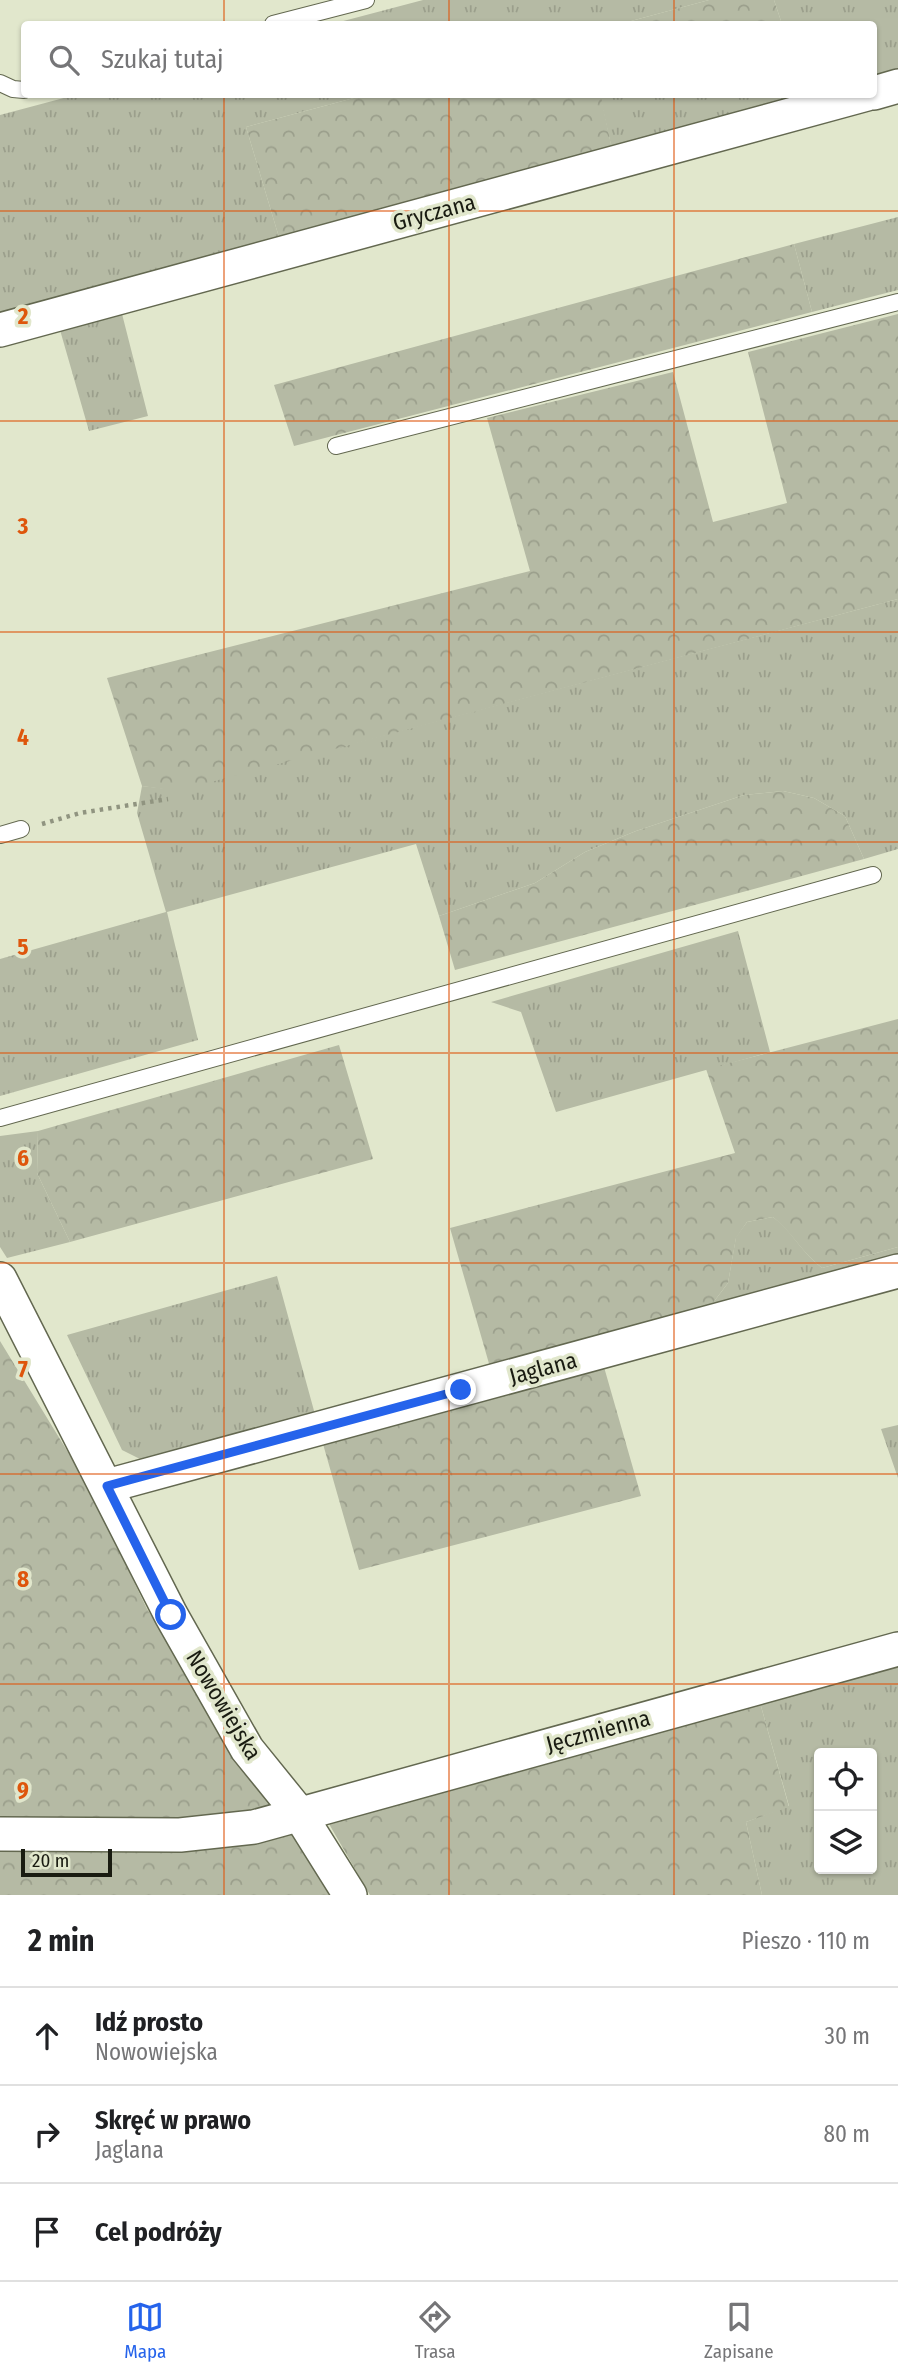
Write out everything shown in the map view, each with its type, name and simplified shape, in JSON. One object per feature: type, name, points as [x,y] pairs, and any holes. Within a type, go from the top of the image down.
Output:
[{"type":"street","points":[[877,92],[898,86]]},
{"type":"street","name":"Gryczana","points":[[0,330],[852,98]]},
{"type":"street","name":"Jaglana","points":[[107,1486],[898,1271]]},
{"type":"street","name":"Nowowiejska","points":[[0,1279],[171,1615],[247,1749],[298,1812],[351,1895]]},
{"type":"street","name":"Jęczmienna","points":[[0,1834],[180,1835],[254,1827],[298,1812],[898,1649]]},
{"type":"lane","points":[[285,21],[366,0]]},
{"type":"lane","points":[[0,83],[21,90]]},
{"type":"lane","points":[[336,446],[898,302]]},
{"type":"lane","points":[[0,835],[21,829]]},
{"type":"lane","points":[[0,1118],[873,875]]},
{"type":"path","points":[[21,829],[80,813],[168,799]]},
{"type":"green space","points":[[423,0],[709,0],[631,21],[343,21]]},
{"type":"green space","points":[[709,0],[774,0],[781,21],[631,21]]},
{"type":"green space","points":[[774,0],[898,0],[898,78],[877,83],[877,21],[781,21]]},
{"type":"green space","points":[[64,98],[354,98],[246,127],[281,244],[0,320],[0,115]]},
{"type":"green space","points":[[354,98],[601,98],[613,154],[281,244],[246,127]]},
{"type":"green space","points":[[600,98],[825,98],[613,154]]},
{"type":"green space","points":[[898,217],[898,290],[812,312],[794,244]]},
{"type":"green space","points":[[794,244],[812,312],[294,446],[274,385]]},
{"type":"green space","points":[[120,306],[148,416],[89,431],[58,323]]},
{"type":"green space","points":[[898,314],[898,599],[177,791],[142,786],[107,678],[530,571],[487,418],[673,372],[713,522],[787,503],[748,352]]},
{"type":"green space","points":[[898,599],[898,849],[864,859],[845,816],[814,798],[783,791],[744,795],[636,831],[585,852],[535,883],[439,916],[416,844],[167,912],[198,1040],[0,1096],[0,959],[166,912],[137,813],[142,786],[177,790]]},
{"type":"green space","points":[[783,791],[814,798],[845,816],[864,859],[455,970],[439,916],[535,883],[585,852],[636,831],[744,795]]},
{"type":"green space","points":[[738,931],[770,1052],[556,1112],[521,1012],[491,1002]]},
{"type":"green space","points":[[898,1019],[898,1247],[822,1268],[773,1217],[747,1222],[736,1238],[728,1283],[703,1316],[492,1374],[450,1228],[735,1153],[706,1069]]},
{"type":"green space","points":[[339,1045],[373,1159],[70,1242],[37,1173],[38,1131]]},
{"type":"green space","points":[[38,1131],[37,1173],[70,1242],[7,1258],[0,1247],[0,1136]]},
{"type":"green space","points":[[773,1217],[822,1268],[898,1247],[898,1264],[703,1316],[728,1283],[736,1237],[747,1222]]},
{"type":"green space","points":[[277,1276],[316,1418],[146,1462],[122,1450],[67,1335]]},
{"type":"green space","points":[[0,1341],[85,1480],[147,1609],[277,1807],[225,1824],[0,1822]]},
{"type":"green space","points":[[602,1360],[641,1496],[359,1570],[321,1437]]},
{"type":"green space","points":[[898,1425],[898,1478],[881,1429]]},
{"type":"green space","points":[[898,1661],[898,1895],[762,1895],[746,1822],[789,1806],[759,1699]]},
{"type":"green space","points":[[759,1699],[789,1807],[746,1822],[762,1895],[370,1895],[325,1817]]},
{"type":"green space","points":[[295,1830],[337,1895],[0,1895],[0,1846]]},
{"type":"route","points":[[171,1615],[107,1486],[461,1390]]}]
